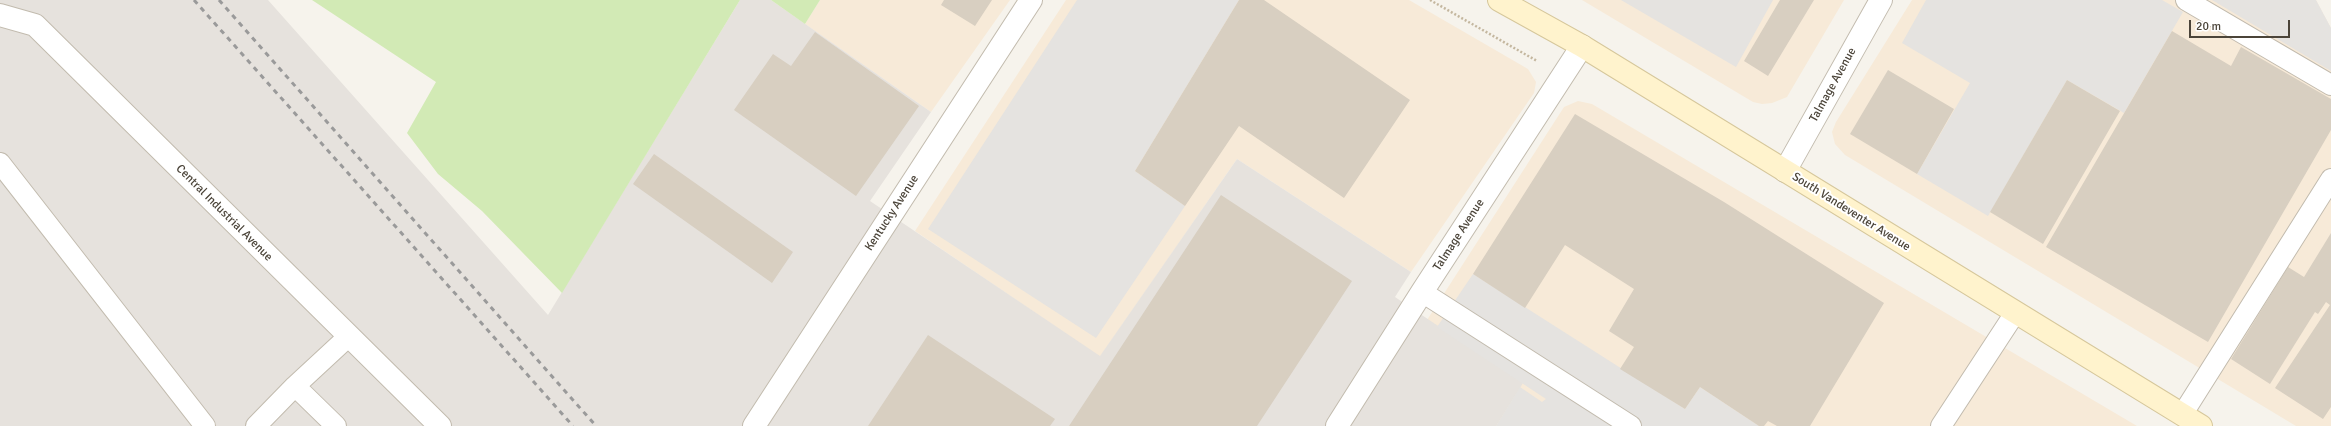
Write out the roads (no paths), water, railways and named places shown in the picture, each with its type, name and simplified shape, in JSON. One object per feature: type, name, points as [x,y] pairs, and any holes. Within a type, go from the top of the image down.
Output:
[{"type":"main road","name":"South Vandeventer Avenue","points":[[1499,0],[1582,46],[2201,426]]},
{"type":"street","name":"Kentucky Avenue","points":[[754,426],[1030,0]]},
{"type":"street","name":"Talmage Avenue","points":[[1784,170],[1881,0]]},
{"type":"street","name":"Central Industrial Avenue","points":[[0,15],[35,25],[440,426]]},
{"type":"street","name":"Talmage Avenue","points":[[1338,426],[1422,292],[1582,46]]},
{"type":"lane","points":[[2186,0],[2331,85]]},
{"type":"lane","points":[[0,163],[205,426]]},
{"type":"lane","points":[[2182,415],[2331,179]]},
{"type":"lane","points":[[1422,292],[1631,426]]},
{"type":"lane","points":[[1941,426],[2015,313]]},
{"type":"lane","points":[[256,426],[295,386],[349,336]]},
{"type":"lane","points":[[295,386],[336,426]]},
{"type":"railway","points":[[194,0],[573,426]]},
{"type":"railway","points":[[219,0],[596,426]]}]
